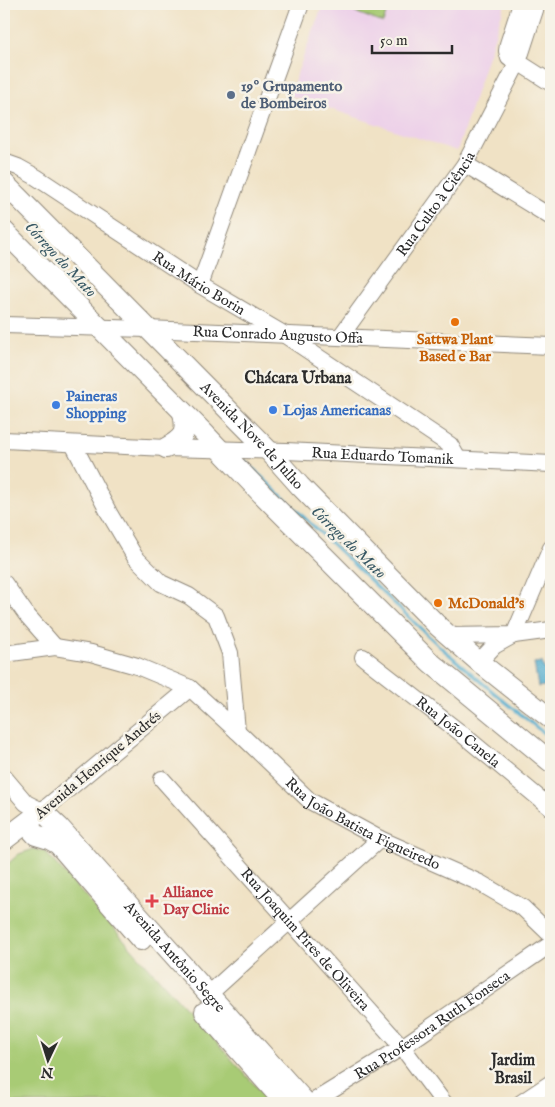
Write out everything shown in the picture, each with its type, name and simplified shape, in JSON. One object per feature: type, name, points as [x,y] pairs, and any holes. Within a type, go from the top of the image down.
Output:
[{"type":"main road","name":"Avenida Nove de Julho","points":[[10,189],[416,604],[479,662],[551,719]]},
{"type":"main road","points":[[4,231],[183,412],[225,449],[262,494],[430,662],[551,762]]},
{"type":"main road","points":[[166,448],[180,439],[184,433],[183,412]]},
{"type":"main road","name":"Avenida Henrique Andrés","points":[[4,855],[24,840],[31,830],[34,807]]},
{"type":"main road","name":"Avenida Antônio Segre","points":[[34,807],[59,826],[306,1103]]},
{"type":"main road","name":"Avenida Henrique Andrés","points":[[4,840],[31,830]]},
{"type":"main road","name":"Avenida Antônio Segre","points":[[31,830],[58,844],[285,1103]]},
{"type":"street","points":[[200,285],[301,4]]},
{"type":"street","points":[[521,4],[508,44],[509,58],[551,83]]},
{"type":"street","name":"Rua Culto à Ciência","points":[[340,337],[465,164],[518,62],[537,4]]},
{"type":"street","name":"Rua Mário Borin","points":[[4,162],[36,177],[200,285],[285,335],[450,445],[458,459]]},
{"type":"street","points":[[465,164],[551,218]]},
{"type":"street","points":[[10,189],[36,177]]},
{"type":"street","name":"Rua Conrado Augusto Offa","points":[[4,326],[99,327],[551,346]]},
{"type":"street","name":"Rua Eduardo Tomanik","points":[[4,440],[551,464]]},
{"type":"street","points":[[72,444],[135,557],[161,583],[189,596],[216,616],[230,653],[237,731]]},
{"type":"street","points":[[479,662],[494,646],[514,635],[551,548]]},
{"type":"street","points":[[4,583],[26,614],[55,647]]},
{"type":"street","points":[[450,636],[514,635],[551,630]]},
{"type":"street","points":[[4,654],[55,647],[137,666],[190,688]]},
{"type":"street","name":"Rua João Canela","points":[[363,657],[462,734],[551,808]]},
{"type":"street","name":"Rua João Batista Figueiredo","points":[[190,688],[310,801],[380,839],[480,883],[523,908],[551,935]]},
{"type":"street","name":"Avenida Henrique Andrés","points":[[34,807],[190,688]]},
{"type":"street","points":[[4,777],[34,807]]},
{"type":"street","name":"Rua Joaquim Pires de Oliveira","points":[[162,779],[402,1047],[444,1103]]},
{"type":"street","points":[[208,995],[380,839]]},
{"type":"street","name":"Rua Professora Ruth Fonseca","points":[[311,1103],[402,1047],[551,944]]},
{"type":"street","points":[[521,1103],[551,1084]]},
{"type":"shaded area","points":[[323,4],[505,4],[457,151],[289,95]]},
{"type":"green space","points":[[358,4],[389,4],[383,23],[355,12]]},
{"type":"green space","points":[[34,849],[45,852],[271,1103],[4,1103],[4,867],[19,854]]},
{"type":"water","points":[[542,662],[544,669],[551,668],[551,685],[538,687],[534,663]]},
{"type":"waterway","name":"Córrego do Mato","points":[[243,459],[438,645],[551,739]]},
{"type":"place","name":"19º Grupamento de Bombeiros","points":[[231,95]]},
{"type":"place","name":"Sattwa Plant Based e Bar","points":[[455,322]]},
{"type":"place","name":"Paineras Shopping","points":[[56,405]]},
{"type":"place","name":"Lojas Americanas","points":[[273,410]]},
{"type":"place","name":"McDonald's","points":[[438,603]]},
{"type":"place","name":"Alliance Day Clinic","points":[[152,901]]},
{"type":"district","name":"Chácara Urbana","points":[[298,379]]},
{"type":"district","name":"Jardim Brasil","points":[[513,1070]]}]
